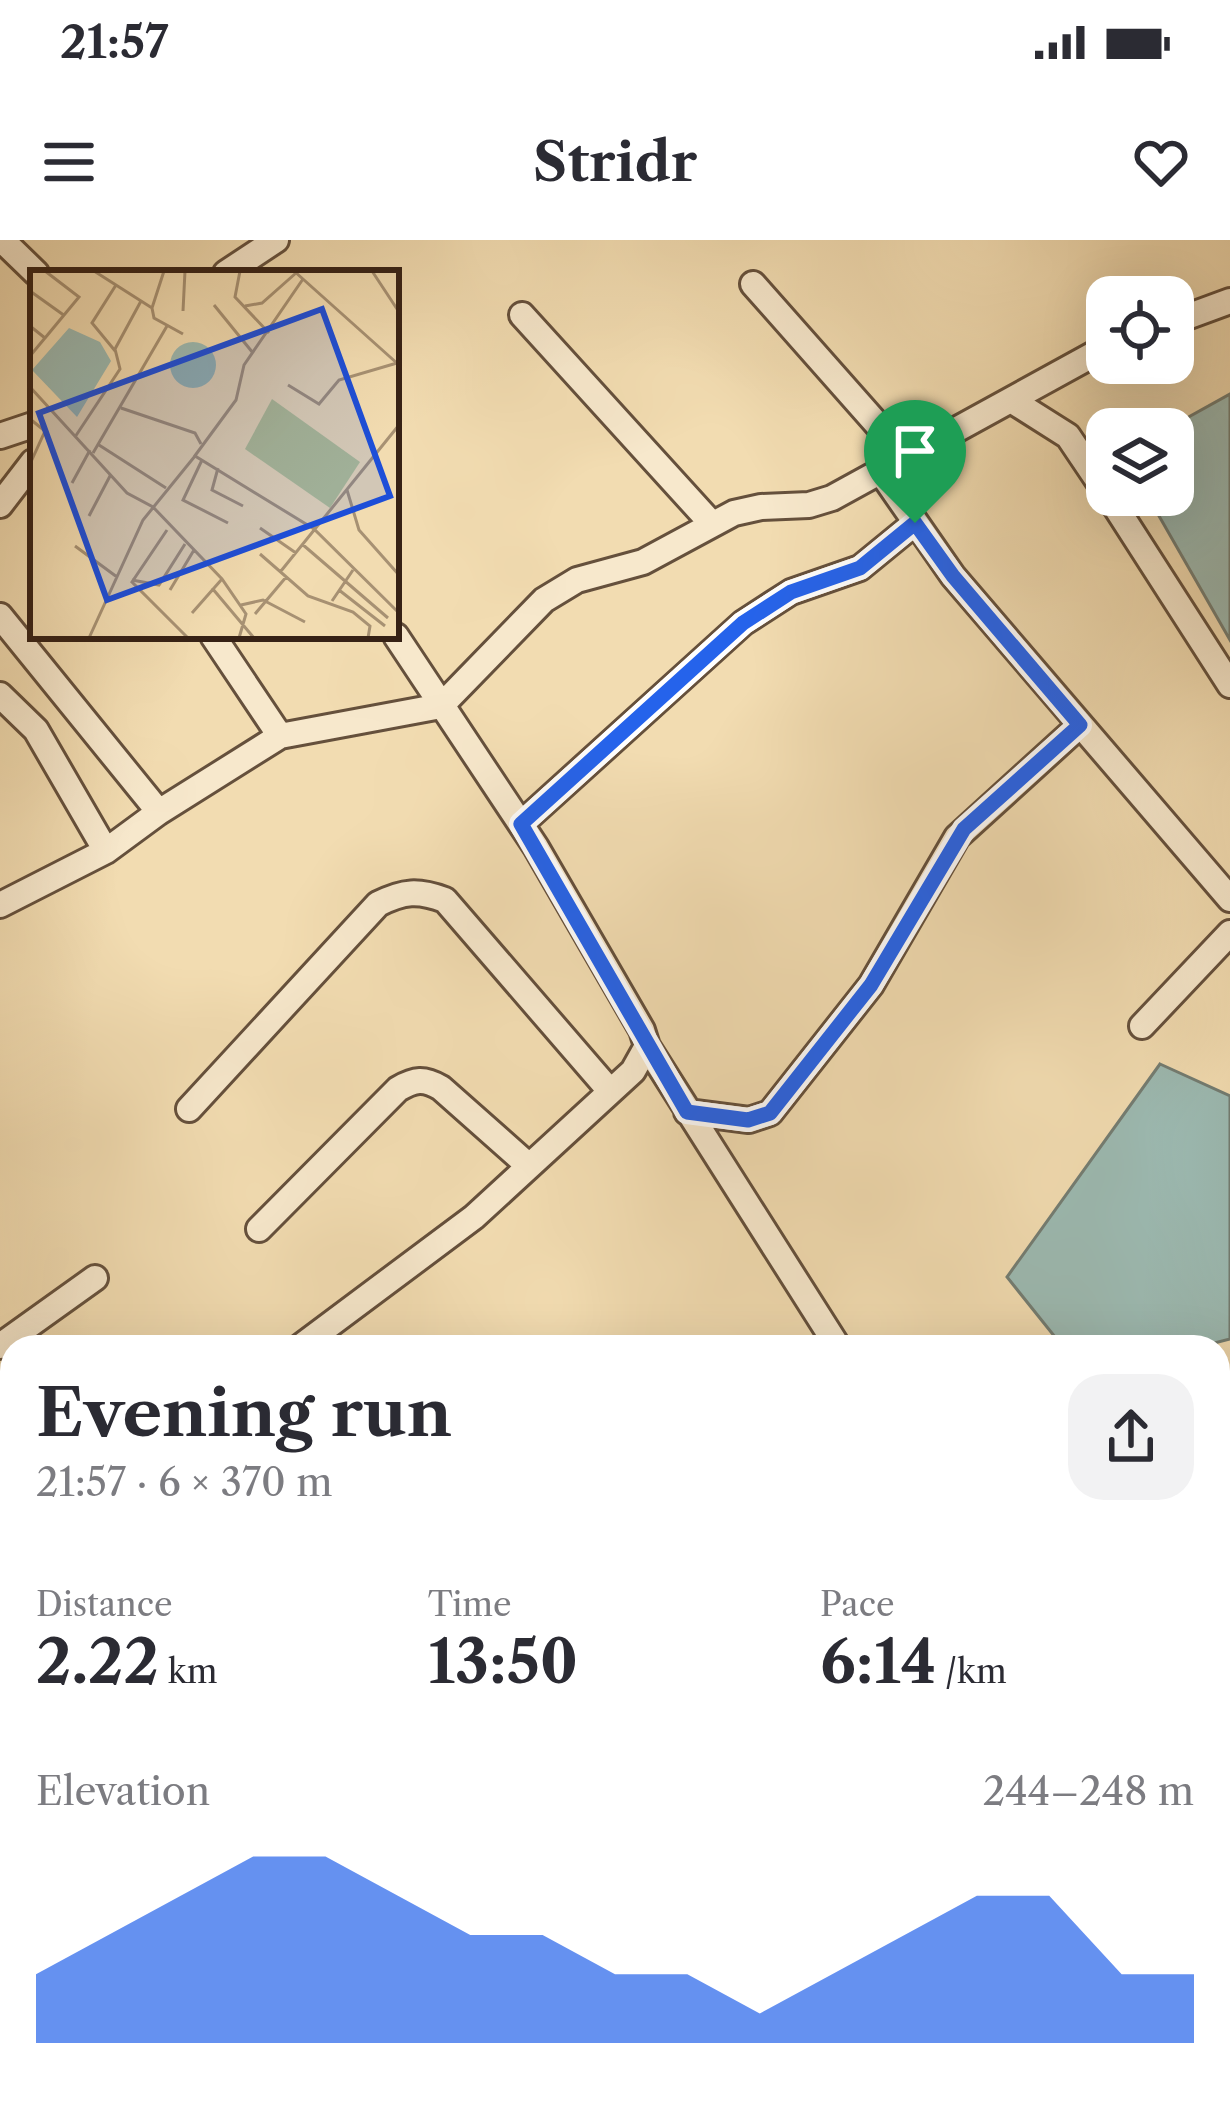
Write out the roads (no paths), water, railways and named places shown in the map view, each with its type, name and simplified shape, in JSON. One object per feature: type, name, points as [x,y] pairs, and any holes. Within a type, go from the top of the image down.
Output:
[{"type":"street","points":[[2,240],[33,270]]},
{"type":"street","points":[[231,270],[276,240]]},
{"type":"street","points":[[753,284],[906,457]]},
{"type":"street","points":[[1194,315],[1230,302]]},
{"type":"street","points":[[522,316],[712,524]]},
{"type":"street","points":[[0,904],[106,851],[280,736],[441,706],[544,600],[577,580],[643,562],[734,513],[832,498],[1086,359]]},
{"type":"street","points":[[1011,400],[1068,436],[1086,463]]},
{"type":"street","points":[[0,436],[30,426]]},
{"type":"street","points":[[0,505],[30,466]]},
{"type":"street","points":[[880,471],[953,576],[1230,898]]},
{"type":"street","points":[[1121,516],[1230,685]]},
{"type":"street","points":[[521,824],[743,623],[791,592],[860,568],[915,523]]},
{"type":"street","points":[[0,616],[159,812]]},
{"type":"street","points":[[215,639],[280,736]]},
{"type":"street","points":[[398,639],[521,824],[647,1046],[830,1335]]},
{"type":"street","points":[[0,695],[36,730],[106,851]]},
{"type":"street","points":[[687,1112],[748,1120],[770,1113],[871,985],[964,829],[1080,725]]},
{"type":"street","points":[[189,1108],[378,904],[418,890],[445,900],[610,1091]]},
{"type":"street","points":[[1142,1025],[1230,933]]},
{"type":"street","points":[[316,1335],[474,1217],[610,1091],[644,1057],[647,1046]]},
{"type":"street","points":[[259,1229],[398,1089],[414,1080],[441,1088],[529,1166]]},
{"type":"street","points":[[15,1335],[94,1278]]},
{"type":"water","points":[[1230,394],[1230,640],[1159,516],[1194,516],[1194,414]]},
{"type":"water","points":[[1160,1064],[1230,1096],[1230,1335],[1053,1335],[1007,1277]]}]
